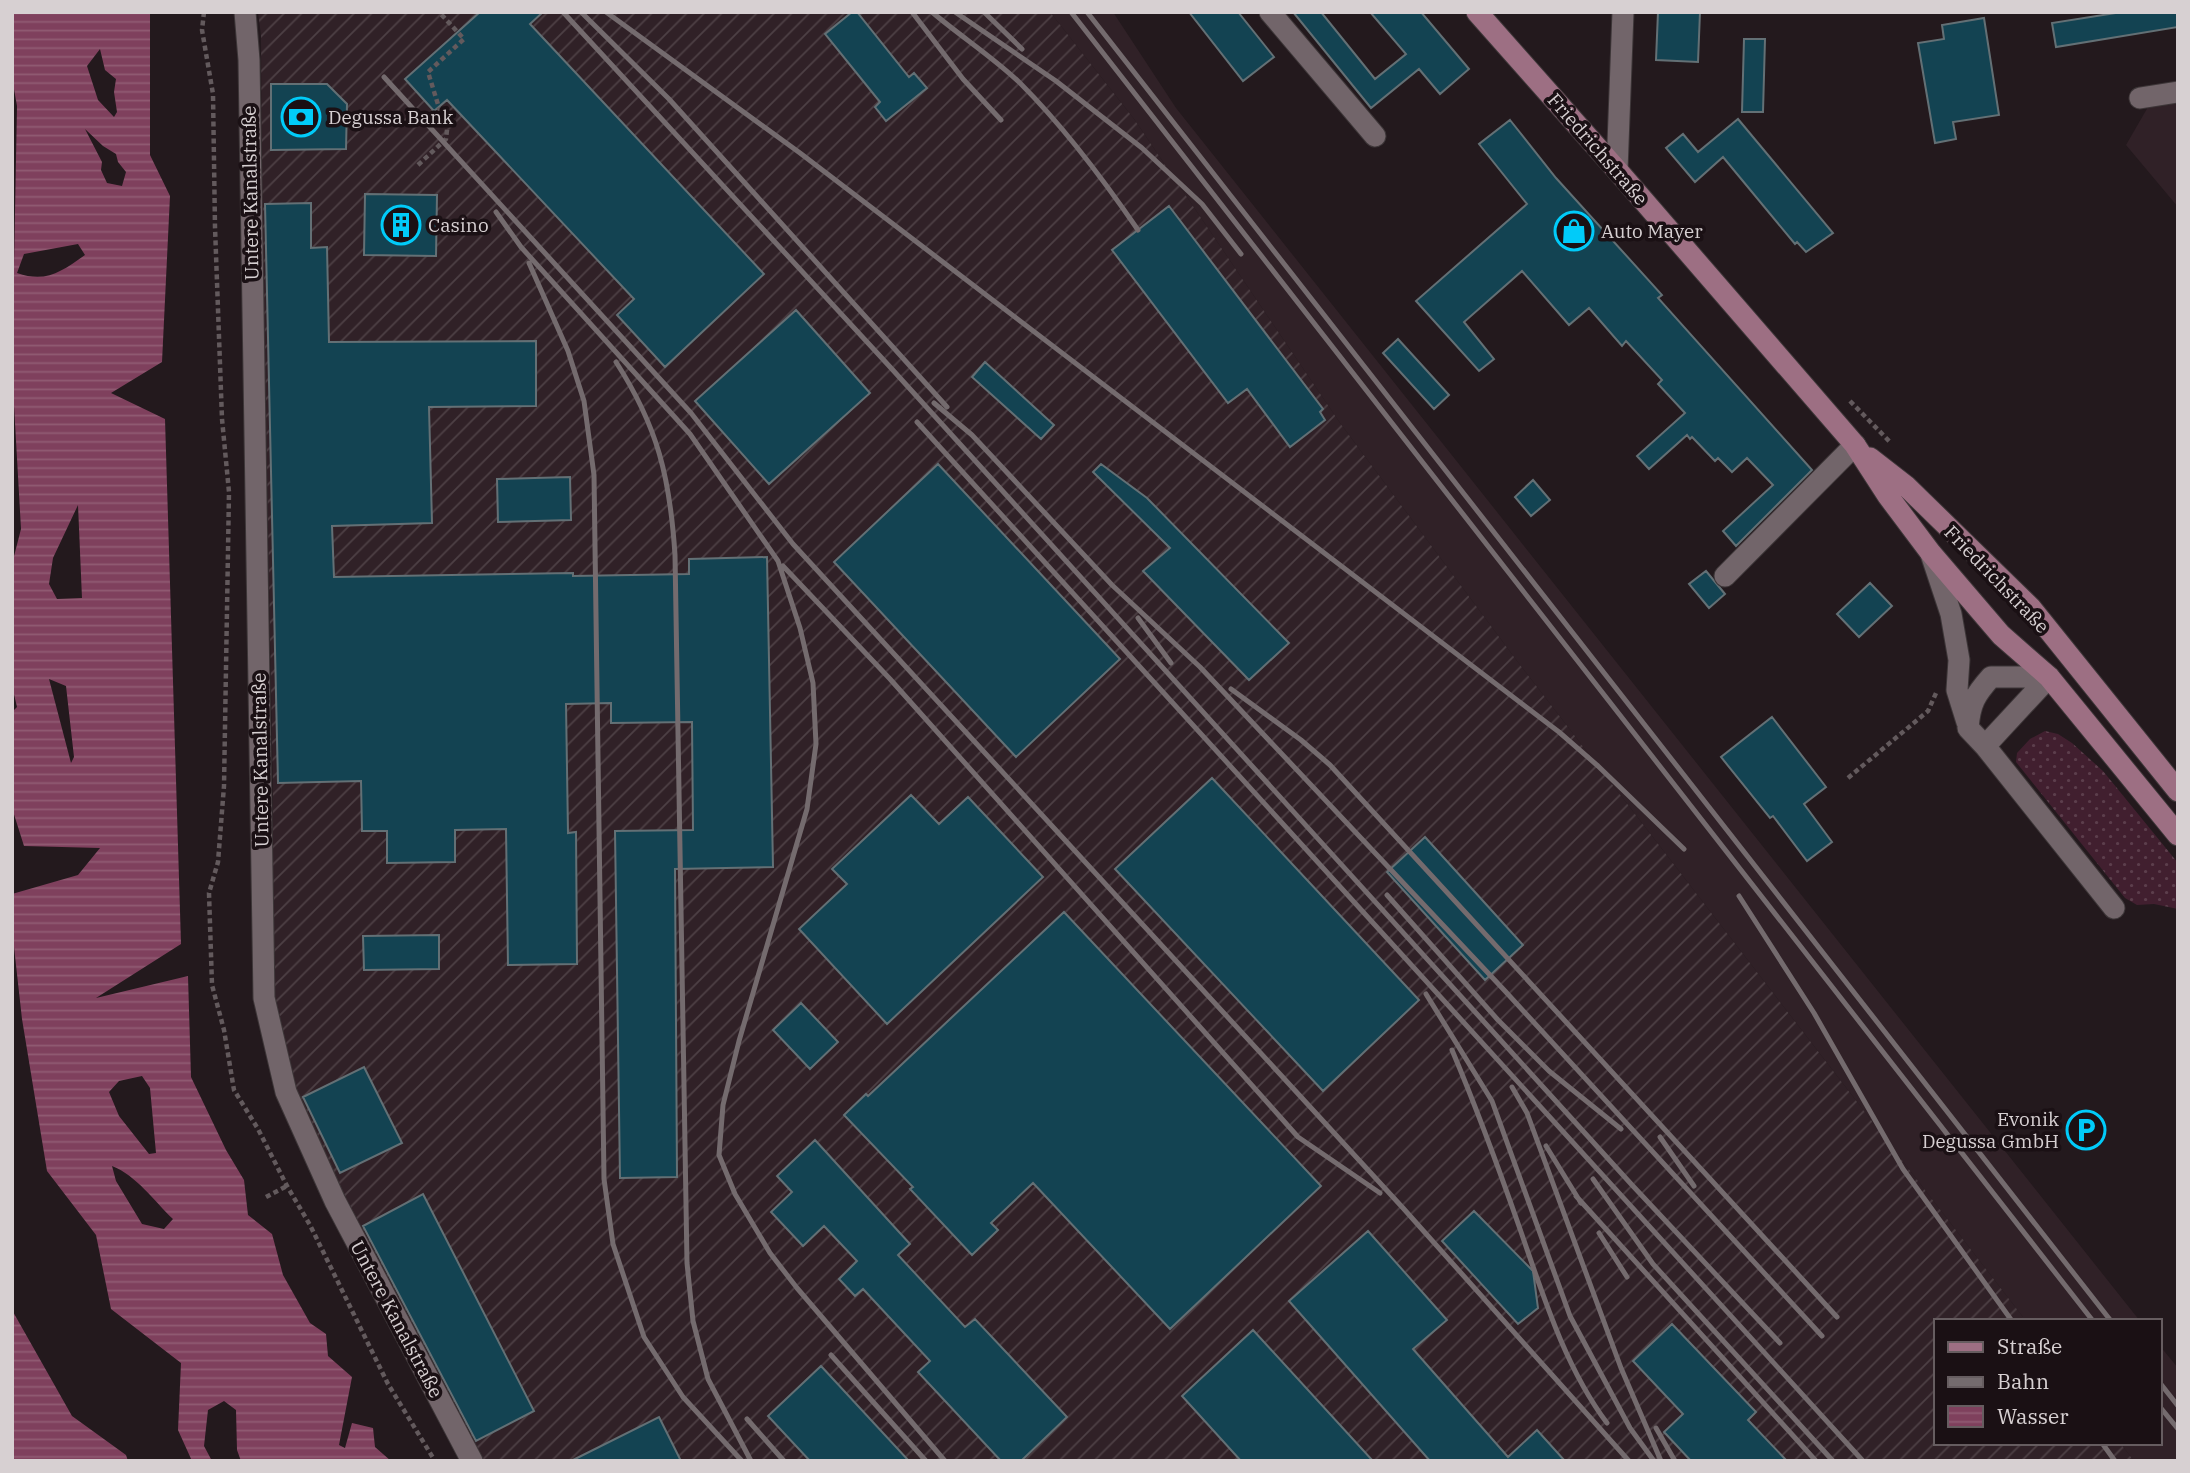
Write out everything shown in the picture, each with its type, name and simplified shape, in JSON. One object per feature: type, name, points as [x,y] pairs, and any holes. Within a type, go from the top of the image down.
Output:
[{"type":"main road","name":"Friedrichstraße","points":[[1477,12],[1855,446],[1930,552],[2001,635],[2049,677],[2178,835]]},
{"type":"main road","name":"Friedrichstraße","points":[[1855,446],[1925,505],[2031,608],[2178,791]]},
{"type":"main road","points":[[2054,638],[2049,677],[2097,689]]},
{"type":"street","name":"Untere Kanalstraße","points":[[245,12],[249,61],[264,998],[286,1092],[335,1202],[471,1461]]},
{"type":"street","points":[[1270,12],[1375,136]]},
{"type":"street","points":[[1617,170],[1623,12]]},
{"type":"street","points":[[2140,98],[2178,92]]},
{"type":"street","points":[[1725,576],[1855,446]]},
{"type":"street","points":[[1930,552],[1951,614],[1959,660],[1956,690],[1968,728],[2114,908]]},
{"type":"street","points":[[1968,728],[1969,710],[1991,677],[2049,677]]},
{"type":"street","points":[[1985,746],[2049,677]]},
{"type":"path","points":[[418,165],[446,139],[448,121],[440,111],[428,72],[464,39],[439,12]]},
{"type":"path","points":[[266,1197],[284,1187]]},
{"type":"shaded area","points":[[258,12],[1050,12],[1134,119],[1340,423],[1517,661],[2024,1319],[1934,1319],[1934,1445],[2122,1445],[2134,1461],[475,1461],[334,1181],[282,1058],[272,989],[273,792],[261,35]]},
{"type":"shaded area","points":[[1050,12],[1113,12],[1176,108],[2138,1319],[2024,1319],[1517,661],[1340,423],[1134,119]]},
{"type":"shaded area","points":[[2178,103],[2178,207],[2126,145],[2148,107]]},
{"type":"shaded area","points":[[2045,731],[2058,734],[2072,743],[2103,771],[2178,863],[2178,909],[2154,904],[2137,905],[2125,898],[2016,762],[2017,753],[2030,739]]},
{"type":"shaded area","points":[[2162,1348],[2178,1368],[2178,1461],[2134,1461],[2122,1445],[2162,1445]]},
{"type":"water","points":[[12,12],[150,12],[150,155],[170,196],[162,362],[111,393],[165,419],[181,944],[96,998],[188,976],[191,1077],[226,1150],[244,1180],[248,1215],[272,1234],[283,1275],[310,1323],[326,1334],[328,1356],[352,1377],[339,1445],[345,1448],[352,1423],[373,1428],[375,1447],[391,1461],[241,1461],[237,1450],[236,1410],[224,1401],[208,1410],[204,1446],[212,1461],[192,1461],[178,1430],[181,1363],[111,1309],[96,1235],[47,1171],[22,1019],[12,929],[12,894],[78,875],[100,848],[24,846],[12,808],[12,712],[17,707],[12,686],[12,564],[21,529],[12,370],[17,106],[12,78]],"holes":[[[100,49],[105,70],[116,79],[114,92],[117,112],[114,117],[98,100],[87,66]],[[85,129],[116,154],[118,162],[126,172],[122,186],[107,183],[101,170],[102,162]],[[78,244],[85,255],[53,274],[36,277],[17,273],[24,254]],[[78,505],[82,598],[57,599],[49,584],[53,558]],[[49,679],[66,686],[74,757],[71,763]],[[142,1076],[150,1088],[156,1153],[149,1154],[119,1116],[109,1092],[119,1081]],[[112,1166],[137,1182],[173,1219],[164,1229],[142,1224],[116,1181]]]},
{"type":"water","points":[[12,1310],[72,1416],[126,1455],[128,1461],[12,1461]]},
{"type":"building","points":[[480,12],[543,12],[530,24],[764,274],[665,367],[617,315],[634,299],[447,100],[434,111],[405,79]]},
{"type":"building","points":[[852,12],[857,12],[909,77],[914,73],[927,88],[886,121],[875,107],[880,102],[825,34]]},
{"type":"building","points":[[1189,12],[1238,12],[1274,57],[1243,81]]},
{"type":"building","points":[[1293,12],[1321,12],[1375,79],[1406,54],[1370,12],[1421,12],[1469,69],[1440,94],[1419,69],[1371,108]]},
{"type":"building","points":[[1658,12],[1700,12],[1698,62],[1656,60]]},
{"type":"building","points":[[2122,12],[2178,12],[2178,27],[2056,47],[2052,23]]},
{"type":"building","points":[[1984,18],[1999,115],[1953,122],[1956,139],[1935,143],[1918,43],[1944,39],[1942,25]]},
{"type":"building","points":[[1744,39],[1765,39],[1763,112],[1742,112]]},
{"type":"building","points":[[271,84],[327,84],[347,104],[346,149],[271,150]]},
{"type":"building","points":[[1738,119],[1833,233],[1806,252],[1797,242],[1795,244],[1723,157],[1695,182],[1666,148],[1683,134],[1698,152]]},
{"type":"building","points":[[1510,120],[1556,178],[1662,295],[1658,298],[1812,470],[1736,546],[1723,531],[1773,485],[1747,458],[1732,472],[1718,458],[1715,461],[1687,435],[1649,469],[1637,456],[1685,413],[1658,384],[1662,380],[1626,341],[1622,346],[1589,308],[1569,325],[1522,271],[1464,322],[1494,359],[1479,371],[1416,301],[1527,204],[1479,144]]},
{"type":"building","name":"Casino","points":[[365,194],[437,195],[436,256],[364,255]]},
{"type":"building","points":[[311,203],[311,248],[327,247],[329,342],[536,341],[536,406],[429,407],[432,523],[332,526],[334,577],[689,574],[689,559],[767,557],[773,867],[675,869],[677,1177],[620,1178],[615,831],[693,830],[692,722],[611,723],[611,703],[566,704],[568,833],[576,832],[577,964],[508,965],[506,829],[455,830],[455,862],[387,863],[387,831],[362,831],[361,781],[278,783],[265,204]]},
{"type":"building","points":[[1169,206],[1323,409],[1320,412],[1325,420],[1290,447],[1247,389],[1228,403],[1112,250]]},
{"type":"building","points":[[796,310],[870,393],[769,484],[695,401]]},
{"type":"building","points":[[1398,339],[1449,395],[1434,409],[1383,353]]},
{"type":"building","points":[[985,362],[1054,425],[1041,439],[972,377]]},
{"type":"building","points":[[938,464],[1120,659],[1016,757],[834,562]]},
{"type":"building","points":[[1101,464],[1147,498],[1289,643],[1249,680],[1143,571],[1170,548],[1093,472]]},
{"type":"building","points":[[570,477],[571,520],[498,522],[497,479]]},
{"type":"building","points":[[1533,480],[1550,500],[1531,516],[1515,497]]},
{"type":"building","points":[[1706,571],[1725,594],[1709,608],[1689,584]]},
{"type":"building","points":[[1870,583],[1892,606],[1859,637],[1837,614]]},
{"type":"building","points":[[1772,717],[1826,787],[1804,804],[1832,842],[1807,861],[1773,816],[1770,818],[1721,757]]},
{"type":"building","points":[[1212,778],[1419,1000],[1323,1091],[1115,869]]},
{"type":"building","points":[[911,795],[939,824],[968,797],[1043,877],[887,1024],[799,929],[847,884],[832,869]]},
{"type":"building","points":[[1425,837],[1523,945],[1485,980],[1387,872]]},
{"type":"building","points":[[1064,912],[1321,1186],[1170,1329],[1033,1183],[991,1223],[998,1230],[972,1255],[910,1189],[913,1187],[844,1115],[866,1094],[868,1096]]},
{"type":"building","points":[[439,935],[439,969],[364,970],[363,936]]},
{"type":"building","points":[[801,1003],[838,1042],[810,1069],[773,1030]]},
{"type":"building","points":[[364,1067],[402,1143],[340,1173],[303,1097]]},
{"type":"building","points":[[815,1140],[910,1244],[898,1255],[965,1327],[975,1319],[1067,1417],[1021,1461],[1001,1461],[918,1372],[930,1361],[863,1289],[855,1296],[839,1279],[857,1261],[824,1226],[803,1246],[771,1212],[792,1192],[777,1176]]},
{"type":"building","points":[[423,1194],[534,1411],[476,1441],[363,1226]]},
{"type":"building","points":[[1474,1211],[1533,1271],[1538,1308],[1518,1324],[1442,1241]]},
{"type":"building","points":[[1368,1231],[1447,1320],[1413,1349],[1508,1457],[1537,1430],[1565,1461],[1430,1461],[1289,1301]]},
{"type":"building","points":[[1672,1324],[1756,1412],[1748,1420],[1787,1461],[1691,1461],[1664,1432],[1683,1414],[1633,1361]]},
{"type":"building","points":[[1253,1330],[1373,1461],[1241,1461],[1182,1396]]},
{"type":"building","points":[[821,1366],[909,1461],[810,1461],[768,1416]]},
{"type":"building","points":[[659,1417],[681,1461],[571,1461]]},
{"type":"railway","points":[[563,12],[891,368],[1632,1185],[1780,1343]]},
{"type":"railway","points":[[581,12],[669,99],[947,407]]},
{"type":"railway","points":[[606,12],[800,153],[1559,732],[1684,849]]},
{"type":"railway","points":[[912,12],[963,79],[1001,120]]},
{"type":"railway","points":[[932,12],[1020,83],[1082,154],[1138,230]]},
{"type":"railway","points":[[955,12],[1056,81],[1142,148],[1202,204],[1241,254]]},
{"type":"railway","points":[[984,12],[1022,49]]},
{"type":"railway","points":[[1071,12],[2091,1319]]},
{"type":"railway","points":[[1087,12],[2109,1319]]},
{"type":"railway","points":[[384,77],[691,413],[793,544],[1403,1208],[1629,1461]]},
{"type":"railway","points":[[496,212],[521,247],[690,434],[778,561],[800,628],[813,683],[816,744],[807,809],[723,1105],[719,1155],[735,1194],[770,1253],[945,1461]]},
{"type":"railway","points":[[529,263],[568,351],[584,401],[594,475],[604,1179],[613,1244],[644,1337],[683,1397],[742,1461]]},
{"type":"railway","points":[[616,362],[652,431],[665,477],[673,527],[687,1263],[693,1321],[708,1379],[751,1461]]},
{"type":"railway","points":[[934,403],[972,435],[1112,585],[1200,667],[1505,991],[1822,1336]]},
{"type":"railway","points":[[917,422],[1863,1461]]},
{"type":"railway","points":[[783,566],[890,679],[1298,1137],[1380,1193]]},
{"type":"railway","points":[[1138,618],[1171,663]]},
{"type":"railway","points":[[1231,689],[1301,740],[1330,765],[1837,1317]]},
{"type":"railway","points":[[1387,895],[1498,1020],[1549,1071],[1621,1129]]},
{"type":"railway","points":[[1739,896],[1814,1013],[1903,1169],[2011,1319]]},
{"type":"railway","points":[[1426,994],[1492,1101],[1570,1316],[1630,1428],[1654,1461]]},
{"type":"railway","points":[[1452,1050],[1488,1139],[1556,1330],[1579,1378],[1607,1423]]},
{"type":"railway","points":[[1512,1087],[1527,1113],[1621,1368],[1661,1461]]},
{"type":"railway","points":[[1660,1137],[1694,1186]]},
{"type":"railway","points":[[1546,1146],[1581,1203]]},
{"type":"railway","points":[[1593,1179],[1653,1264],[1833,1461]]},
{"type":"railway","points":[[1576,1196],[1816,1461]]},
{"type":"railway","points":[[1599,1233],[1627,1277]]},
{"type":"railway","points":[[831,1355],[926,1461]]},
{"type":"railway","points":[[2162,1386],[2178,1406]]},
{"type":"railway","points":[[2162,1409],[2178,1429]]},
{"type":"railway","points":[[747,1419],[784,1461]]},
{"type":"railway","points":[[1656,1428],[1675,1461]]},
{"type":"railway","points":[[2103,1445],[2115,1461]]},
{"type":"place","name":"Degussa Bank","points":[[301,117]]},
{"type":"place","name":"Casino","points":[[401,225]]},
{"type":"place","name":"Auto Mayer","points":[[1574,231]]},
{"type":"place","name":"Evonik Degussa GmbH","points":[[2086,1130]]}]
